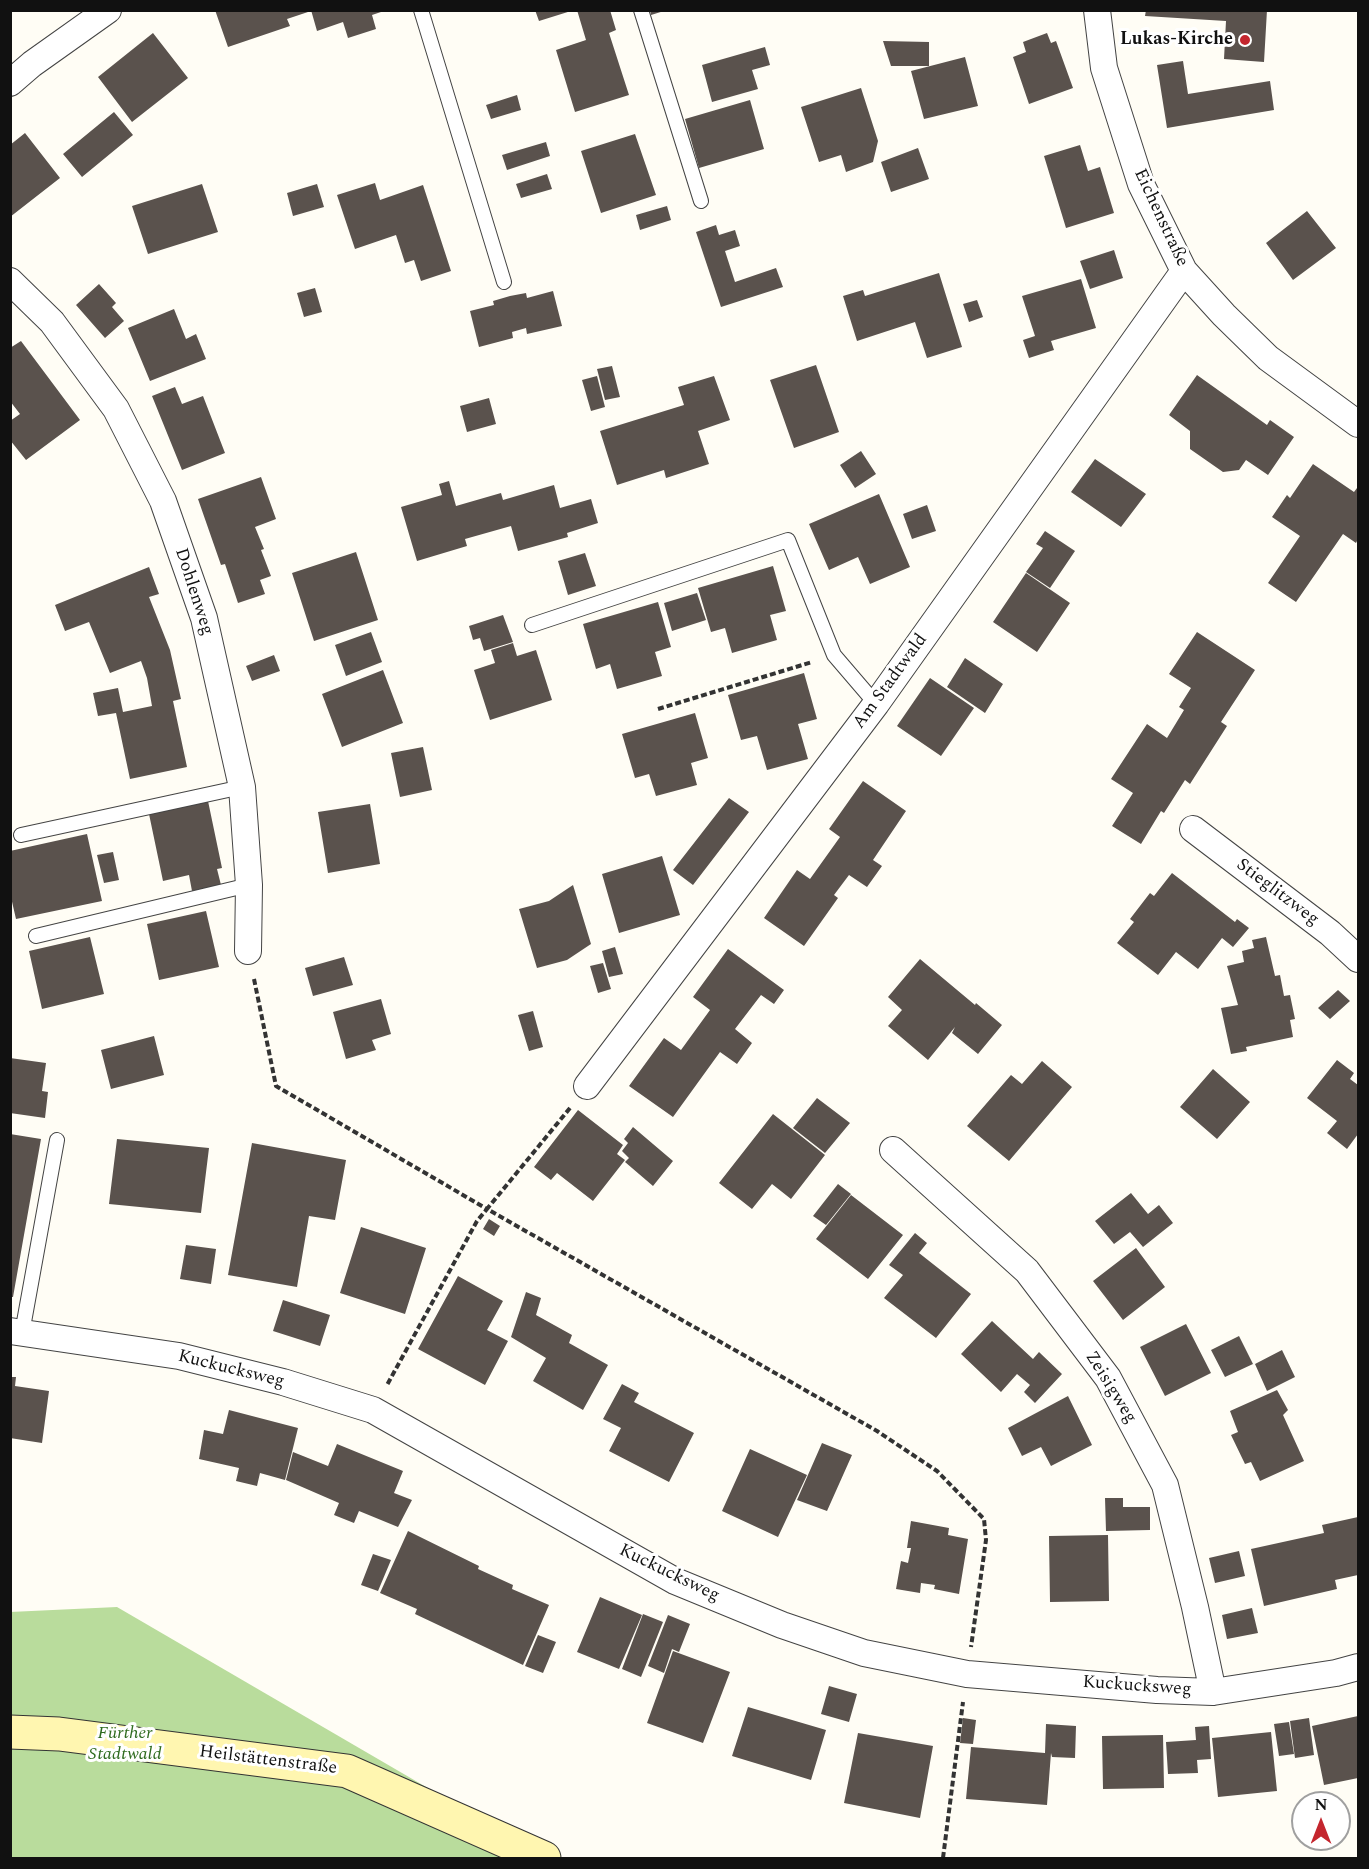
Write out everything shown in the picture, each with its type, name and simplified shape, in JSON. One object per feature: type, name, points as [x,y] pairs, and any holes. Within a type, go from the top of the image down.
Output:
[{"type":"street","points":[[10,84],[32,64],[108,10]]},
{"type":"street","name":"Eichenstraße","points":[[1097,10],[1104,68],[1141,184],[1184,271],[1268,358],[1359,424]]},
{"type":"street","name":"Am Stadtwald","points":[[588,1086],[876,704],[1184,271]]},
{"type":"street","name":"Dohlenweg","points":[[10,282],[52,322],[116,409],[163,501],[204,618],[242,787],[249,885],[248,951]]},
{"type":"street","name":"Stieglitzweg","points":[[1193,829],[1330,933],[1359,959]]},
{"type":"street","name":"Zeisigweg","points":[[893,1150],[1027,1271],[1108,1378],[1165,1485],[1196,1607],[1213,1692]]},
{"type":"street","name":"Kuckucksweg","points":[[16,1332],[179,1356],[283,1382],[374,1410],[675,1581],[782,1625],[864,1653],[967,1674],[1157,1690],[1213,1692],[1336,1673],[1359,1667]]},
{"type":"street","name":"Heilstättenstraße","points":[[10,1732],[59,1734],[347,1771],[544,1858]]},
{"type":"lane","points":[[421,10],[504,282]]},
{"type":"lane","points":[[641,10],[700,201]]},
{"type":"lane","points":[[532,625],[788,540],[834,655],[876,704]]},
{"type":"lane","points":[[21,835],[242,787]]},
{"type":"lane","points":[[36,936],[249,885]]},
{"type":"lane","points":[[16,1332],[57,1140]]},
{"type":"path","points":[[658,709],[834,655]]},
{"type":"path","points":[[248,951],[276,1086],[877,1431],[937,1471],[984,1519],[986,1540],[943,1858]]},
{"type":"path","points":[[374,1410],[477,1221],[588,1086]]},
{"type":"green space","name":"Fürther Stadtwald","points":[[117,1607],[548,1858],[11,1858],[10,1612]]},
{"type":"building","points":[[215,10],[311,11],[287,19],[290,26],[228,47]]},
{"type":"building","points":[[311,10],[384,11],[372,15],[376,29],[348,38],[343,22],[317,31]]},
{"type":"building","points":[[535,10],[571,10],[571,11],[539,21]]},
{"type":"building","points":[[577,10],[610,10],[616,30],[609,33],[629,95],[575,112],[556,50],[586,40]]},
{"type":"building","points":[[650,10],[664,10],[664,11],[651,15]]},
{"type":"building","name":"Lukas-Kirche","points":[[1146,10],[1267,10],[1264,62],[1224,59],[1226,21],[1145,16]]},
{"type":"building","points":[[153,33],[188,78],[132,122],[98,77]]},
{"type":"building","points":[[1047,33],[1051,43],[1056,41],[1073,88],[1029,104],[1013,57],[1026,52],[1023,42]]},
{"type":"building","points":[[883,41],[929,42],[929,66],[891,66]]},
{"type":"building","points":[[765,47],[770,65],[752,70],[758,89],[712,102],[702,65]]},
{"type":"building","points":[[965,57],[978,106],[924,119],[911,71]]},
{"type":"building","points":[[1183,61],[1188,94],[1270,81],[1274,110],[1167,128],[1157,65]]},
{"type":"building","points":[[861,88],[878,141],[873,162],[846,172],[841,155],[819,162],[801,107]]},
{"type":"building","points":[[517,95],[521,110],[491,119],[486,105]]},
{"type":"building","points":[[750,100],[764,149],[699,168],[685,119]]},
{"type":"building","points":[[114,112],[133,135],[82,177],[63,154]]},
{"type":"building","points":[[25,133],[60,178],[10,217],[10,145]]},
{"type":"building","points":[[635,134],[656,195],[601,213],[581,151]]},
{"type":"building","points":[[546,142],[550,156],[507,170],[502,155]]},
{"type":"building","points":[[1080,145],[1088,171],[1100,167],[1114,213],[1066,228],[1044,156]]},
{"type":"building","points":[[918,148],[929,179],[891,192],[881,162]]},
{"type":"building","points":[[547,174],[552,189],[521,198],[516,184]]},
{"type":"building","points":[[375,183],[380,200],[423,185],[451,271],[421,281],[414,260],[405,263],[396,235],[355,249],[337,195]]},
{"type":"building","points":[[202,184],[218,232],[148,254],[132,206]]},
{"type":"building","points":[[317,184],[324,207],[293,216],[287,193]]},
{"type":"building","points":[[667,206],[671,220],[640,230],[636,215]]},
{"type":"building","points":[[1307,211],[1336,248],[1293,280],[1266,243]]},
{"type":"building","points":[[716,225],[719,235],[735,230],[740,246],[725,251],[735,282],[776,268],[783,287],[721,307],[696,232]]},
{"type":"building","points":[[1114,250],[1123,278],[1090,289],[1080,261]]},
{"type":"building","points":[[939,273],[962,347],[927,358],[915,322],[857,341],[843,296],[863,290],[865,296]]},
{"type":"building","points":[[1081,279],[1096,328],[1051,341],[1054,350],[1029,358],[1023,340],[1035,336],[1022,296]]},
{"type":"building","points":[[99,284],[116,303],[112,307],[124,321],[105,338],[76,305]]},
{"type":"building","points":[[315,288],[322,312],[304,317],[297,293]]},
{"type":"building","points":[[553,291],[562,326],[527,334],[526,328],[512,332],[513,338],[479,347],[470,311],[494,305],[493,301],[510,296],[526,293],[527,298]]},
{"type":"building","points":[[977,300],[983,317],[969,322],[963,304]]},
{"type":"building","points":[[174,309],[186,339],[196,334],[206,359],[150,381],[128,328]]},
{"type":"building","points":[[21,341],[80,420],[26,460],[10,440],[10,421],[20,414],[10,401],[10,348]]},
{"type":"building","points":[[816,365],[839,432],[794,448],[770,380]]},
{"type":"building","points":[[612,366],[620,397],[605,400],[597,369]]},
{"type":"building","points":[[1197,375],[1267,425],[1270,420],[1294,437],[1268,475],[1246,460],[1239,470],[1223,472],[1190,449],[1190,431],[1169,415]]},
{"type":"building","points":[[597,376],[605,407],[591,411],[582,380]]},
{"type":"building","points":[[714,376],[730,420],[698,431],[709,464],[666,478],[664,470],[617,485],[600,431],[684,405],[678,387]]},
{"type":"building","points":[[175,387],[182,404],[203,396],[225,453],[182,470],[152,396]]},
{"type":"building","points":[[489,398],[496,424],[467,432],[460,406]]},
{"type":"building","points":[[861,451],[876,474],[855,488],[840,465]]},
{"type":"building","points":[[1095,459],[1146,494],[1121,527],[1071,492]]},
{"type":"building","points":[[1313,464],[1354,492],[1358,489],[1358,539],[1356,543],[1343,534],[1296,602],[1268,583],[1300,536],[1272,517],[1287,495],[1290,498]]},
{"type":"building","points":[[261,477],[276,519],[255,527],[271,576],[260,580],[265,594],[238,603],[225,564],[221,565],[198,499]]},
{"type":"building","points":[[449,481],[456,506],[501,493],[503,500],[554,485],[560,508],[591,499],[598,523],[567,533],[568,537],[518,551],[511,526],[465,539],[467,546],[417,561],[401,507],[442,495],[439,484]]},
{"type":"building","points":[[879,494],[910,567],[870,584],[858,557],[829,570],[809,524]]},
{"type":"building","points":[[927,505],[936,531],[912,539],[903,514]]},
{"type":"building","points":[[1045,531],[1075,551],[1050,588],[1026,572],[1043,548],[1036,544]]},
{"type":"building","points":[[356,552],[378,620],[314,641],[292,573]]},
{"type":"building","points":[[585,553],[596,586],[568,595],[558,561]]},
{"type":"building","points":[[773,566],[786,611],[770,615],[777,640],[732,653],[725,628],[711,632],[698,588]]},
{"type":"building","points":[[149,567],[159,594],[149,597],[170,650],[181,699],[173,701],[187,767],[130,779],[116,713],[98,716],[93,693],[118,688],[123,712],[152,706],[141,661],[110,673],[89,622],[65,631],[55,605]]},
{"type":"building","points":[[1026,573],[1070,603],[1037,652],[993,622]]},
{"type":"building","points":[[697,593],[706,620],[672,631],[664,603]]},
{"type":"building","points":[[658,602],[671,647],[655,652],[662,676],[617,689],[610,664],[596,669],[583,624]]},
{"type":"building","points":[[503,615],[513,642],[484,651],[480,638],[473,640],[469,626]]},
{"type":"building","points":[[371,632],[382,662],[346,676],[335,645]]},
{"type":"building","points":[[1197,632],[1255,670],[1221,722],[1227,726],[1190,784],[1185,780],[1164,813],[1161,811],[1141,844],[1112,826],[1133,793],[1111,779],[1147,724],[1167,738],[1184,710],[1179,707],[1191,688],[1169,674]]},
{"type":"building","points":[[513,643],[517,656],[536,650],[552,700],[490,720],[474,670],[495,663],[491,650]]},
{"type":"building","points":[[274,655],[280,671],[252,681],[246,666]]},
{"type":"building","points":[[965,658],[1003,684],[985,713],[947,687]]},
{"type":"building","points":[[383,670],[403,723],[342,747],[322,694]]},
{"type":"building","points":[[804,673],[817,719],[798,724],[808,759],[767,770],[757,736],[741,740],[728,695]]},
{"type":"building","points":[[930,678],[974,708],[941,756],[897,726]]},
{"type":"building","points":[[695,713],[708,758],[691,763],[697,785],[656,796],[649,774],[635,778],[622,734]]},
{"type":"building","points":[[423,747],[432,790],[400,797],[391,753]]},
{"type":"building","points":[[863,781],[906,811],[873,860],[882,866],[867,887],[849,875],[834,895],[838,898],[804,946],[764,918],[797,870],[810,879],[840,837],[829,829]]},
{"type":"building","points":[[729,798],[749,812],[693,885],[673,870]]},
{"type":"building","points":[[208,801],[222,868],[217,869],[221,885],[192,891],[189,875],[163,881],[149,814]]},
{"type":"building","points":[[370,804],[380,864],[328,873],[318,812]]},
{"type":"building","points":[[87,834],[102,901],[16,919],[10,893],[10,851]]},
{"type":"building","points":[[113,852],[119,880],[104,883],[97,855]]},
{"type":"building","points":[[662,856],[680,915],[619,933],[602,874]]},
{"type":"building","points":[[1172,873],[1235,922],[1237,919],[1249,928],[1233,947],[1222,938],[1198,969],[1176,952],[1158,975],[1117,943],[1134,922],[1130,919],[1150,893],[1154,896]]},
{"type":"building","points":[[573,885],[591,944],[567,960],[537,968],[519,909],[549,901]]},
{"type":"building","points":[[206,911],[219,967],[159,980],[147,924]]},
{"type":"building","points":[[90,937],[104,994],[42,1009],[29,951]]},
{"type":"building","points":[[1266,937],[1275,976],[1280,975],[1284,996],[1290,995],[1295,1019],[1290,1020],[1293,1037],[1246,1047],[1247,1051],[1231,1054],[1221,1008],[1238,1005],[1227,966],[1244,962],[1242,951],[1254,948],[1252,940]]},
{"type":"building","points":[[615,947],[623,974],[609,977],[602,951]]},
{"type":"building","points":[[728,949],[784,990],[774,1004],[761,995],[735,1029],[752,1043],[737,1064],[720,1052],[673,1117],[629,1086],[664,1038],[681,1050],[710,1010],[693,997]]},
{"type":"building","points":[[344,957],[353,985],[313,996],[305,968]]},
{"type":"building","points":[[920,959],[1002,1025],[978,1054],[952,1033],[955,1027],[928,1060],[888,1026],[902,1010],[888,997]]},
{"type":"building","points":[[603,963],[611,989],[598,993],[590,966]]},
{"type":"building","points":[[1338,990],[1350,1001],[1330,1019],[1318,1008]]},
{"type":"building","points":[[381,999],[391,1034],[372,1040],[376,1050],[346,1059],[333,1012]]},
{"type":"building","points":[[533,1011],[543,1047],[529,1051],[518,1015]]},
{"type":"building","points":[[154,1036],[164,1075],[111,1089],[101,1050]]},
{"type":"building","points":[[10,1058],[46,1063],[42,1091],[48,1092],[45,1118],[10,1113]]},
{"type":"building","points":[[1337,1060],[1354,1073],[1350,1079],[1358,1085],[1358,1134],[1347,1149],[1327,1133],[1337,1121],[1307,1098]]},
{"type":"building","points":[[1042,1061],[1072,1087],[1009,1161],[967,1126],[1011,1075],[1022,1084]]},
{"type":"building","points":[[1213,1069],[1250,1102],[1217,1139],[1180,1107]]},
{"type":"building","points":[[817,1098],[850,1123],[825,1153],[793,1128]]},
{"type":"building","points":[[578,1110],[623,1145],[617,1154],[625,1160],[593,1201],[557,1173],[551,1180],[534,1167]]},
{"type":"building","points":[[773,1114],[825,1155],[791,1199],[772,1184],[752,1209],[719,1183]]},
{"type":"building","points":[[633,1127],[673,1161],[653,1186],[625,1162],[629,1158],[622,1151],[628,1143],[624,1139]]},
{"type":"building","points":[[10,1134],[41,1139],[13,1297],[10,1297]]},
{"type":"building","points":[[117,1139],[209,1148],[201,1213],[109,1204]]},
{"type":"building","points":[[252,1143],[346,1160],[335,1220],[309,1216],[297,1287],[228,1275]]},
{"type":"building","points":[[838,1184],[851,1194],[826,1225],[813,1216]]},
{"type":"building","points":[[1131,1193],[1148,1214],[1159,1205],[1173,1223],[1143,1247],[1130,1232],[1114,1244],[1095,1221]]},
{"type":"building","points":[[851,1195],[903,1235],[868,1279],[816,1239]]},
{"type":"building","points":[[489,1219],[500,1226],[494,1236],[483,1229]]},
{"type":"building","points":[[361,1227],[426,1248],[405,1314],[340,1293]]},
{"type":"building","points":[[915,1233],[927,1243],[919,1253],[971,1294],[936,1338],[884,1298],[903,1275],[889,1265]]},
{"type":"building","points":[[186,1245],[216,1249],[211,1284],[180,1279]]},
{"type":"building","points":[[1136,1248],[1165,1287],[1123,1320],[1093,1281]]},
{"type":"building","points":[[458,1276],[503,1301],[487,1330],[508,1341],[485,1385],[418,1349]]},
{"type":"building","points":[[526,1292],[541,1298],[536,1315],[572,1335],[569,1343],[608,1365],[583,1410],[533,1381],[546,1358],[511,1337]]},
{"type":"building","points":[[283,1300],[330,1315],[320,1346],[273,1331]]},
{"type":"building","points":[[992,1321],[1033,1359],[1039,1352],[1062,1374],[1035,1403],[1024,1392],[1030,1385],[1017,1374],[1001,1392],[961,1354]]},
{"type":"building","points":[[1186,1324],[1211,1373],[1165,1396],[1140,1347]]},
{"type":"building","points":[[1239,1336],[1253,1364],[1225,1377],[1211,1350]]},
{"type":"building","points":[[1282,1350],[1295,1377],[1267,1391],[1255,1364]]},
{"type":"building","points":[[10,1377],[16,1377],[15,1386],[49,1391],[42,1443],[10,1438]]},
{"type":"building","points":[[622,1384],[639,1393],[634,1402],[694,1433],[669,1482],[609,1451],[621,1428],[603,1419]]},
{"type":"building","points":[[1277,1390],[1288,1410],[1283,1415],[1304,1461],[1260,1481],[1251,1462],[1245,1464],[1231,1435],[1238,1432],[1230,1411]]},
{"type":"building","points":[[1068,1396],[1092,1445],[1051,1466],[1041,1447],[1022,1456],[1008,1428]]},
{"type":"building","points":[[229,1410],[298,1428],[285,1480],[260,1473],[257,1486],[236,1481],[239,1468],[199,1459],[204,1430],[223,1434]]},
{"type":"building","points":[[822,1443],[852,1455],[827,1511],[797,1500]]},
{"type":"building","points":[[337,1444],[403,1471],[394,1493],[412,1500],[398,1527],[359,1511],[354,1523],[334,1515],[339,1503],[286,1480],[293,1452],[328,1466]]},
{"type":"building","points":[[750,1449],[807,1475],[778,1537],[722,1511]]},
{"type":"building","points":[[1105,1498],[1123,1498],[1123,1507],[1150,1507],[1150,1530],[1106,1531]]},
{"type":"building","points":[[1358,1517],[1358,1575],[1335,1580],[1337,1589],[1264,1606],[1251,1549],[1324,1533],[1322,1525]]},
{"type":"building","points":[[911,1521],[949,1528],[948,1535],[968,1539],[959,1594],[934,1589],[935,1585],[921,1583],[920,1593],[896,1589],[901,1561],[908,1563],[911,1548],[907,1548]]},
{"type":"building","points":[[408,1531],[479,1566],[478,1569],[513,1585],[512,1589],[549,1605],[523,1665],[415,1614],[417,1609],[380,1593]]},
{"type":"building","points":[[1108,1535],[1109,1601],[1050,1602],[1049,1536]]},
{"type":"building","points":[[1239,1551],[1245,1576],[1215,1583],[1209,1558]]},
{"type":"building","points":[[373,1554],[391,1560],[378,1591],[361,1585]]},
{"type":"building","points":[[600,1597],[642,1615],[619,1669],[577,1652]]},
{"type":"building","points":[[1252,1608],[1258,1633],[1227,1639],[1222,1615]]},
{"type":"building","points":[[643,1614],[663,1622],[641,1677],[622,1669]]},
{"type":"building","points":[[668,1615],[690,1624],[679,1652],[672,1649],[664,1673],[648,1666]]},
{"type":"building","points":[[538,1635],[556,1642],[543,1673],[525,1666]]},
{"type":"building","points":[[673,1651],[730,1672],[703,1743],[647,1723]]},
{"type":"building","points":[[829,1686],[857,1694],[849,1722],[821,1714]]},
{"type":"building","points":[[748,1707],[826,1730],[811,1780],[732,1756]]},
{"type":"building","points":[[1358,1716],[1358,1778],[1324,1785],[1312,1726]]},
{"type":"building","points":[[963,1718],[976,1720],[973,1744],[960,1743]]},
{"type":"building","points":[[1309,1718],[1314,1755],[1295,1758],[1290,1721]]},
{"type":"building","points":[[1289,1722],[1294,1754],[1279,1756],[1274,1724]]},
{"type":"building","points":[[1046,1724],[1076,1726],[1075,1758],[1052,1757],[1051,1753],[1047,1805],[966,1799],[971,1747],[1045,1753]]},
{"type":"building","points":[[1209,1726],[1211,1759],[1197,1760],[1198,1773],[1168,1774],[1166,1742],[1196,1740],[1195,1727]]},
{"type":"building","points":[[1271,1732],[1277,1791],[1218,1797],[1212,1738]]},
{"type":"building","points":[[858,1733],[933,1746],[920,1818],[844,1803]]},
{"type":"building","points":[[1163,1735],[1164,1788],[1103,1789],[1102,1736]]},
{"type":"place","name":"Lukas-Kirche","points":[[1245,40]]}]
